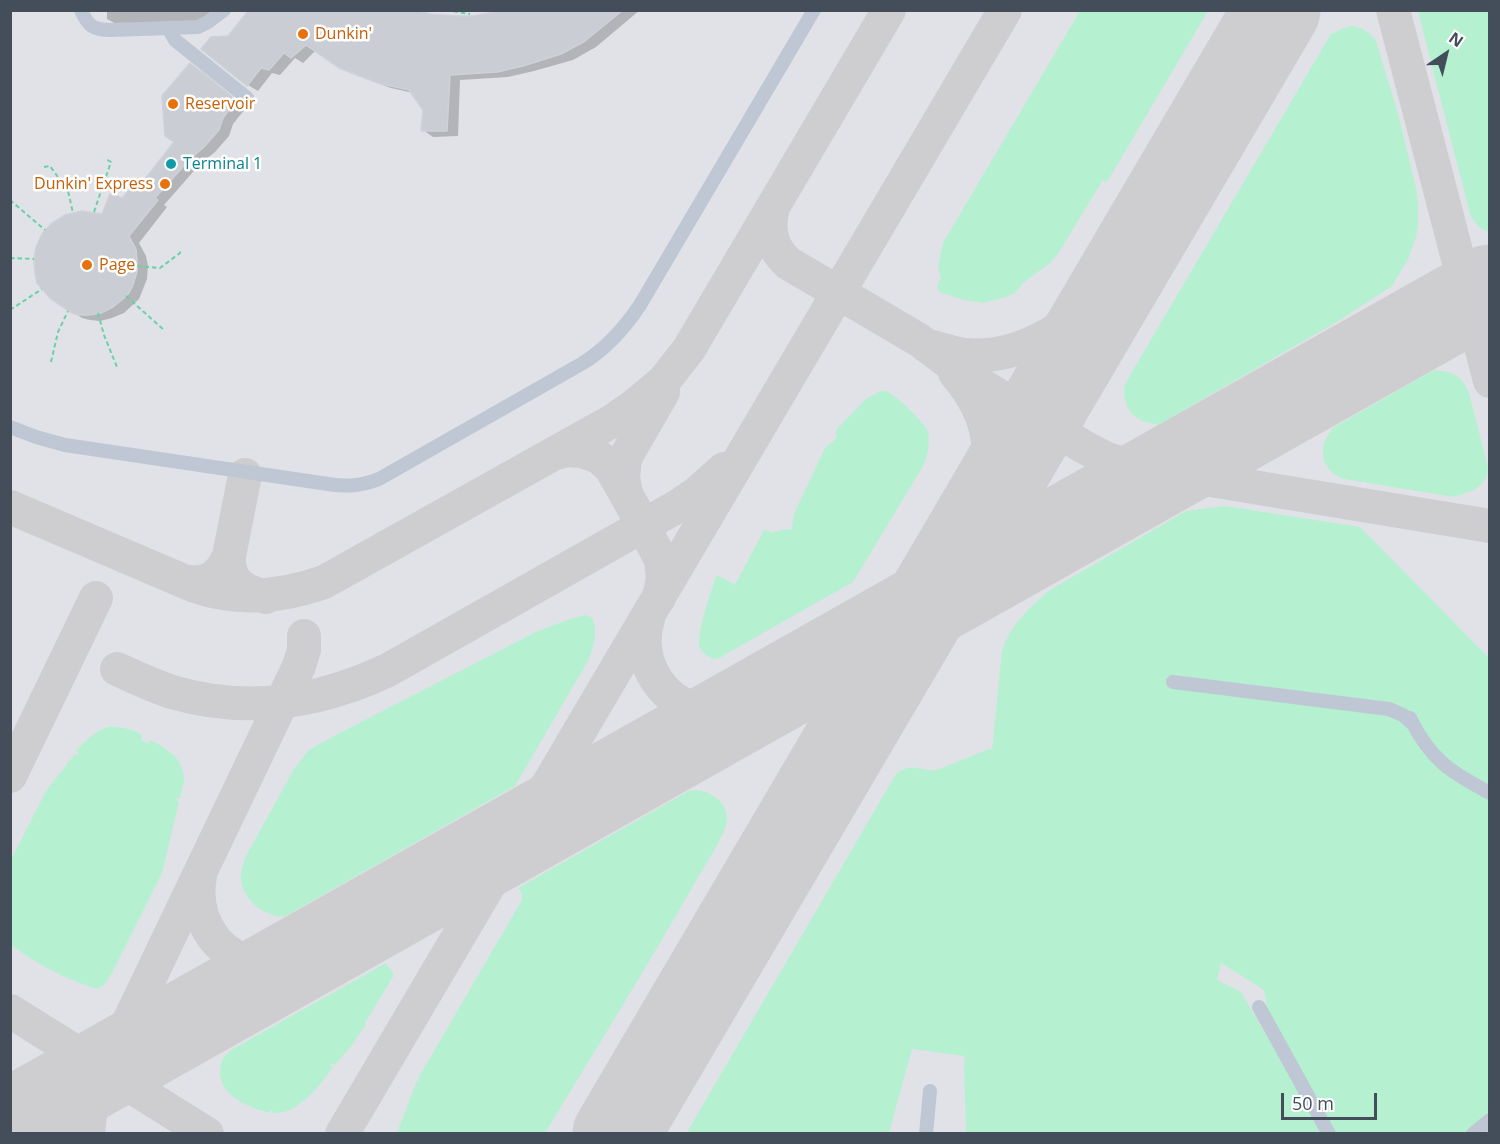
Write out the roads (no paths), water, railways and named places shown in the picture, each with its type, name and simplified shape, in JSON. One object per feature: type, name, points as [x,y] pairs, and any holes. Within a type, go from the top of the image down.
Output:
[{"type":"lane","points":[[81,10],[92,27],[99,30],[198,27],[224,10]]},
{"type":"lane","points":[[10,427],[65,445],[343,486],[363,485],[379,479],[583,363],[619,334],[640,305],[814,10]]},
{"type":"lane","points":[[168,28],[175,40],[247,98]]},
{"type":"lane","points":[[1173,682],[1389,709],[1403,715],[1413,724]]},
{"type":"lane","points":[[1403,705],[1421,739],[1437,758],[1460,776],[1490,793]]},
{"type":"lane","points":[[1259,1007],[1329,1134]]},
{"type":"lane","points":[[926,1134],[930,1091]]},
{"type":"lane","points":[[1473,1134],[1490,1120]]},
{"type":"place","name":"Dunkin'","points":[[303,34]]},
{"type":"place","name":"Reservoir","points":[[173,104]]},
{"type":"place","name":"Terminal 1","points":[[171,164]]},
{"type":"place","name":"Dunkin' Express","points":[[165,184]]},
{"type":"place","name":"Page","points":[[87,265]]}]
